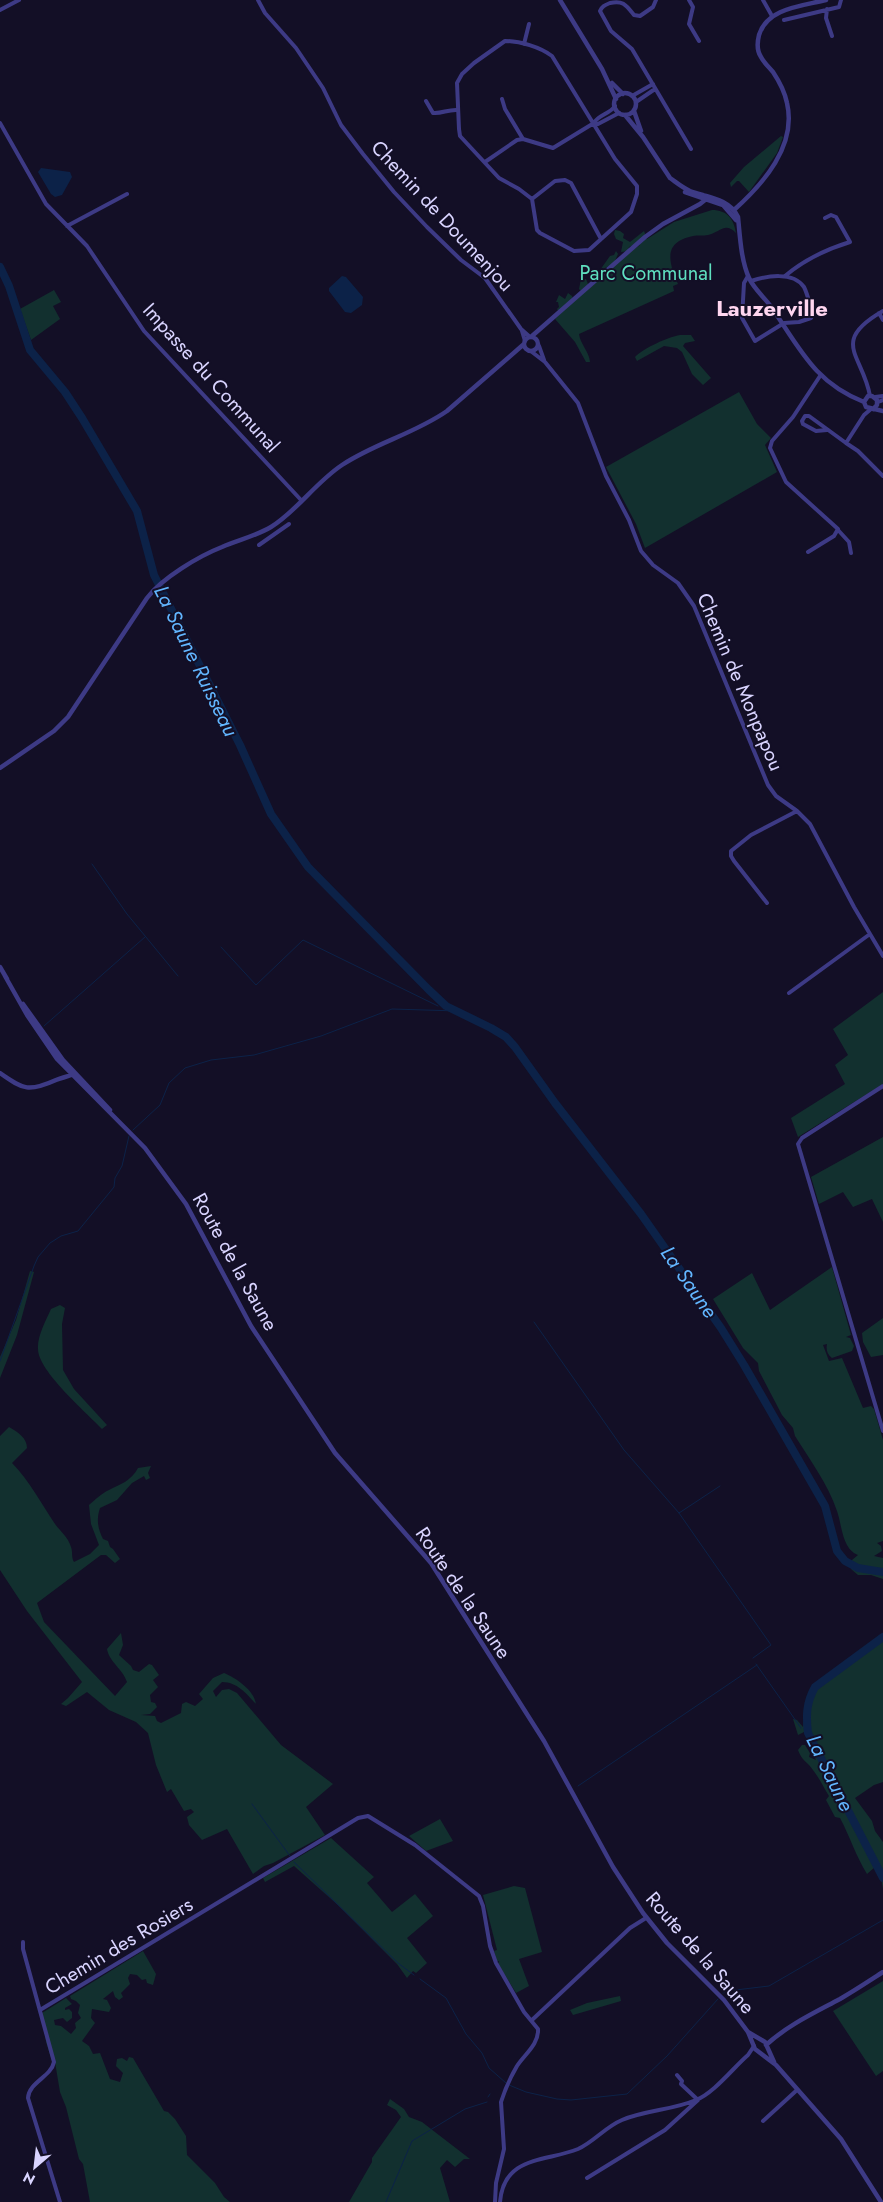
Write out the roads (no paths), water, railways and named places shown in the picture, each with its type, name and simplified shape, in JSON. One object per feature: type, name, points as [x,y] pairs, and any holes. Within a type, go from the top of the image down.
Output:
[{"type":"street","points":[[0,10],[19,0]]},
{"type":"street","name":"Chemin de Doumenjou","points":[[258,0],[264,13],[301,56],[323,88],[341,124],[363,154],[394,192],[427,227],[461,260],[485,278],[521,329]]},
{"type":"street","points":[[560,0],[606,76],[616,99]]},
{"type":"street","points":[[656,0],[653,7],[640,16],[634,15],[626,3],[621,1],[615,1],[602,6],[600,11],[610,31],[632,49],[691,149]]},
{"type":"street","points":[[689,0],[693,7],[689,24],[698,41]]},
{"type":"street","points":[[764,0],[772,16]]},
{"type":"street","points":[[730,208],[742,201],[778,158],[788,135],[787,102],[776,77],[761,58],[758,48],[760,31],[772,16],[790,9],[826,0]]},
{"type":"street","points":[[784,20],[838,6],[841,0]]},
{"type":"street","points":[[826,9],[826,18],[832,36]]},
{"type":"street","points":[[524,44],[529,24]]},
{"type":"street","points":[[505,41],[524,44],[546,51],[552,56],[615,159],[636,186],[634,208],[589,250],[582,252],[574,251],[544,236],[537,230],[532,199],[499,178],[460,136],[458,110],[457,83],[462,74],[474,62],[505,41]]},
{"type":"street","points":[[606,76],[623,94],[632,96],[654,86]]},
{"type":"street","points":[[643,137],[634,111],[636,102],[654,86]]},
{"type":"street","points":[[485,162],[510,144],[523,140],[553,148],[594,123],[612,109],[616,99],[623,94]]},
{"type":"street","points":[[632,96],[636,102]]},
{"type":"street","points":[[502,99],[505,109],[523,140]]},
{"type":"street","points":[[426,101],[433,113],[448,109],[458,110]]},
{"type":"street","points":[[614,106],[619,113],[625,115],[643,137],[670,178],[684,188],[730,208],[738,223],[750,278],[820,376],[872,409],[883,409],[880,402],[872,396],[854,354],[852,342],[863,326],[881,312],[883,320]]},
{"type":"street","points":[[625,115],[634,111]]},
{"type":"street","points":[[594,123],[598,124],[619,113]]},
{"type":"street","name":"Impasse du Communal","points":[[0,123],[38,192],[52,212],[79,237],[100,264],[144,331],[301,500]]},
{"type":"street","points":[[532,199],[556,181],[566,180],[571,183],[602,238]]},
{"type":"street","points":[[67,226],[126,194]]},
{"type":"street","points":[[0,768],[59,726],[74,708],[154,591],[165,582],[213,550],[270,527],[326,476],[348,461],[410,432],[447,411],[645,237],[686,212],[702,197]]},
{"type":"street","points":[[730,208],[742,201]]},
{"type":"street","points":[[785,276],[827,250],[850,242],[836,217],[830,215],[825,218]]},
{"type":"street","points":[[785,276],[798,281],[803,286],[813,314],[809,320],[783,324],[755,341],[742,318],[744,283],[750,278],[785,276]]},
{"type":"street","points":[[513,354],[530,351],[538,344],[545,326]]},
{"type":"street","points":[[521,329],[538,344]]},
{"type":"street","points":[[521,329],[524,342],[530,351]]},
{"type":"street","name":"Chemin de Monpapou","points":[[538,344],[545,362]]},
{"type":"street","name":"Chemin de Monpapou","points":[[530,351],[545,362],[570,391],[581,409],[606,476],[629,520],[641,551],[653,564],[678,583],[694,606],[768,785],[776,796],[810,824],[883,956]]},
{"type":"street","points":[[820,376],[792,417],[772,441],[770,451],[784,480],[833,524],[849,542],[851,553]]},
{"type":"street","points":[[864,415],[864,404],[872,396],[883,396]]},
{"type":"street","points":[[846,442],[864,415],[880,402]]},
{"type":"street","points":[[827,430],[814,431],[803,424],[802,421],[806,416],[809,416],[858,451],[883,476]]},
{"type":"street","points":[[259,545],[289,524]]},
{"type":"street","points":[[270,527],[275,534]]},
{"type":"street","points":[[808,552],[834,536],[838,530]]},
{"type":"street","points":[[767,903],[730,856],[731,851],[752,835],[796,811]]},
{"type":"street","points":[[790,993],[870,934]]},
{"type":"street","name":"Route de la Saune","points":[[0,967],[37,1032],[65,1069]]},
{"type":"street","name":"Route de la Saune","points":[[5,976],[71,1072],[156,1160],[182,1198],[251,1326],[335,1453],[354,1477],[417,1545],[441,1578],[544,1741],[613,1867],[646,1918],[667,1943],[716,1990],[748,2032],[754,2045]]},
{"type":"street","points":[[57,1080],[65,1069],[71,1072]]},
{"type":"street","points":[[0,1073],[17,1085],[30,1089],[57,1080],[71,1072]]},
{"type":"street","points":[[883,1086],[802,1138],[798,1144],[883,1431]]},
{"type":"street","name":"Chemin des Rosiers","points":[[60,2202],[28,2098],[32,2088],[54,2065],[40,2010],[366,1815],[414,1845],[479,1896],[483,1906],[490,1946],[496,1963],[524,2012],[532,2020]]},
{"type":"street","points":[[494,2202],[504,2144],[501,2102],[509,2080],[537,2038],[538,2029],[532,2020],[630,1928],[646,1918]]},
{"type":"street","points":[[23,1942],[22,1949],[40,2010]]},
{"type":"street","points":[[748,2055],[765,2050],[766,2046],[775,2036],[883,1972]]},
{"type":"street","name":"Route de la Saune","points":[[748,2032],[761,2039]]},
{"type":"street","points":[[587,2178],[664,2130],[748,2055],[756,2041],[775,2036]]},
{"type":"street","points":[[761,2039],[776,2065],[844,2142],[881,2202]]},
{"type":"street","points":[[754,2045],[759,2052],[776,2065]]},
{"type":"street","points":[[677,2075],[682,2081],[681,2084],[698,2100]]},
{"type":"street","points":[[763,2121],[797,2090]]},
{"type":"street","points":[[500,2202],[502,2189],[506,2181],[514,2171],[524,2164],[576,2150],[605,2129],[629,2117],[698,2100]]},
{"type":"water","points":[[41,168],[70,172],[72,177],[62,195],[55,197],[51,194],[38,172]]},
{"type":"water","points":[[342,276],[346,277],[363,297],[362,305],[351,313],[345,312],[329,291],[329,288]]},
{"type":"waterway","name":"La Saune Ruisseau","points":[[0,267],[9,286],[30,350],[65,392],[137,511],[154,575],[240,745],[271,814],[308,867],[429,990],[446,1006],[491,1028],[506,1037],[515,1047],[555,1103],[641,1214],[721,1328],[825,1506],[837,1551],[845,1561],[858,1568],[883,1572]]},
{"type":"waterway","points":[[92,864],[127,914],[178,976]]},
{"type":"waterway","points":[[44,1026],[145,937]]},
{"type":"waterway","points":[[221,947],[256,985],[303,940],[438,1006]]},
{"type":"waterway","points":[[133,1130],[160,1105],[169,1083],[185,1068],[211,1060],[254,1055],[321,1036],[392,1009],[458,1011]]},
{"type":"waterway","points":[[0,1361],[38,1257],[50,1243],[61,1236],[78,1231],[114,1187],[115,1178],[122,1166],[129,1136]]},
{"type":"waterway","points":[[534,1322],[624,1450],[679,1513],[771,1645],[753,1658]]},
{"type":"waterway","points":[[679,1513],[720,1486]]},
{"type":"waterway","name":"La Saune","points":[[883,1637],[815,1687],[808,1704],[807,1715],[808,1733],[883,1878]]},
{"type":"waterway","points":[[756,1664],[801,1728]]},
{"type":"waterway","points":[[578,1786],[757,1665]]},
{"type":"waterway","name":"La Saune","points":[[804,1729],[808,1731]]},
{"type":"waterway","points":[[252,1804],[290,1856]]},
{"type":"waterway","points":[[294,1862],[398,1963],[414,1975]]},
{"type":"waterway","points":[[723,1993],[769,1986],[883,1920]]},
{"type":"waterway","points":[[420,1979],[446,1998],[466,2034],[482,2053],[489,2068],[506,2083]]},
{"type":"waterway","points":[[509,2085],[526,2092],[557,2099],[571,2100],[627,2094],[667,2056],[718,1999]]},
{"type":"waterway","points":[[386,2202],[412,2141],[465,2109],[487,2102]]},
{"type":"district","name":"Lauzerville","points":[[772,308]]},
{"type":"park label","name":"Parc Communal","points":[[646,273]]}]
